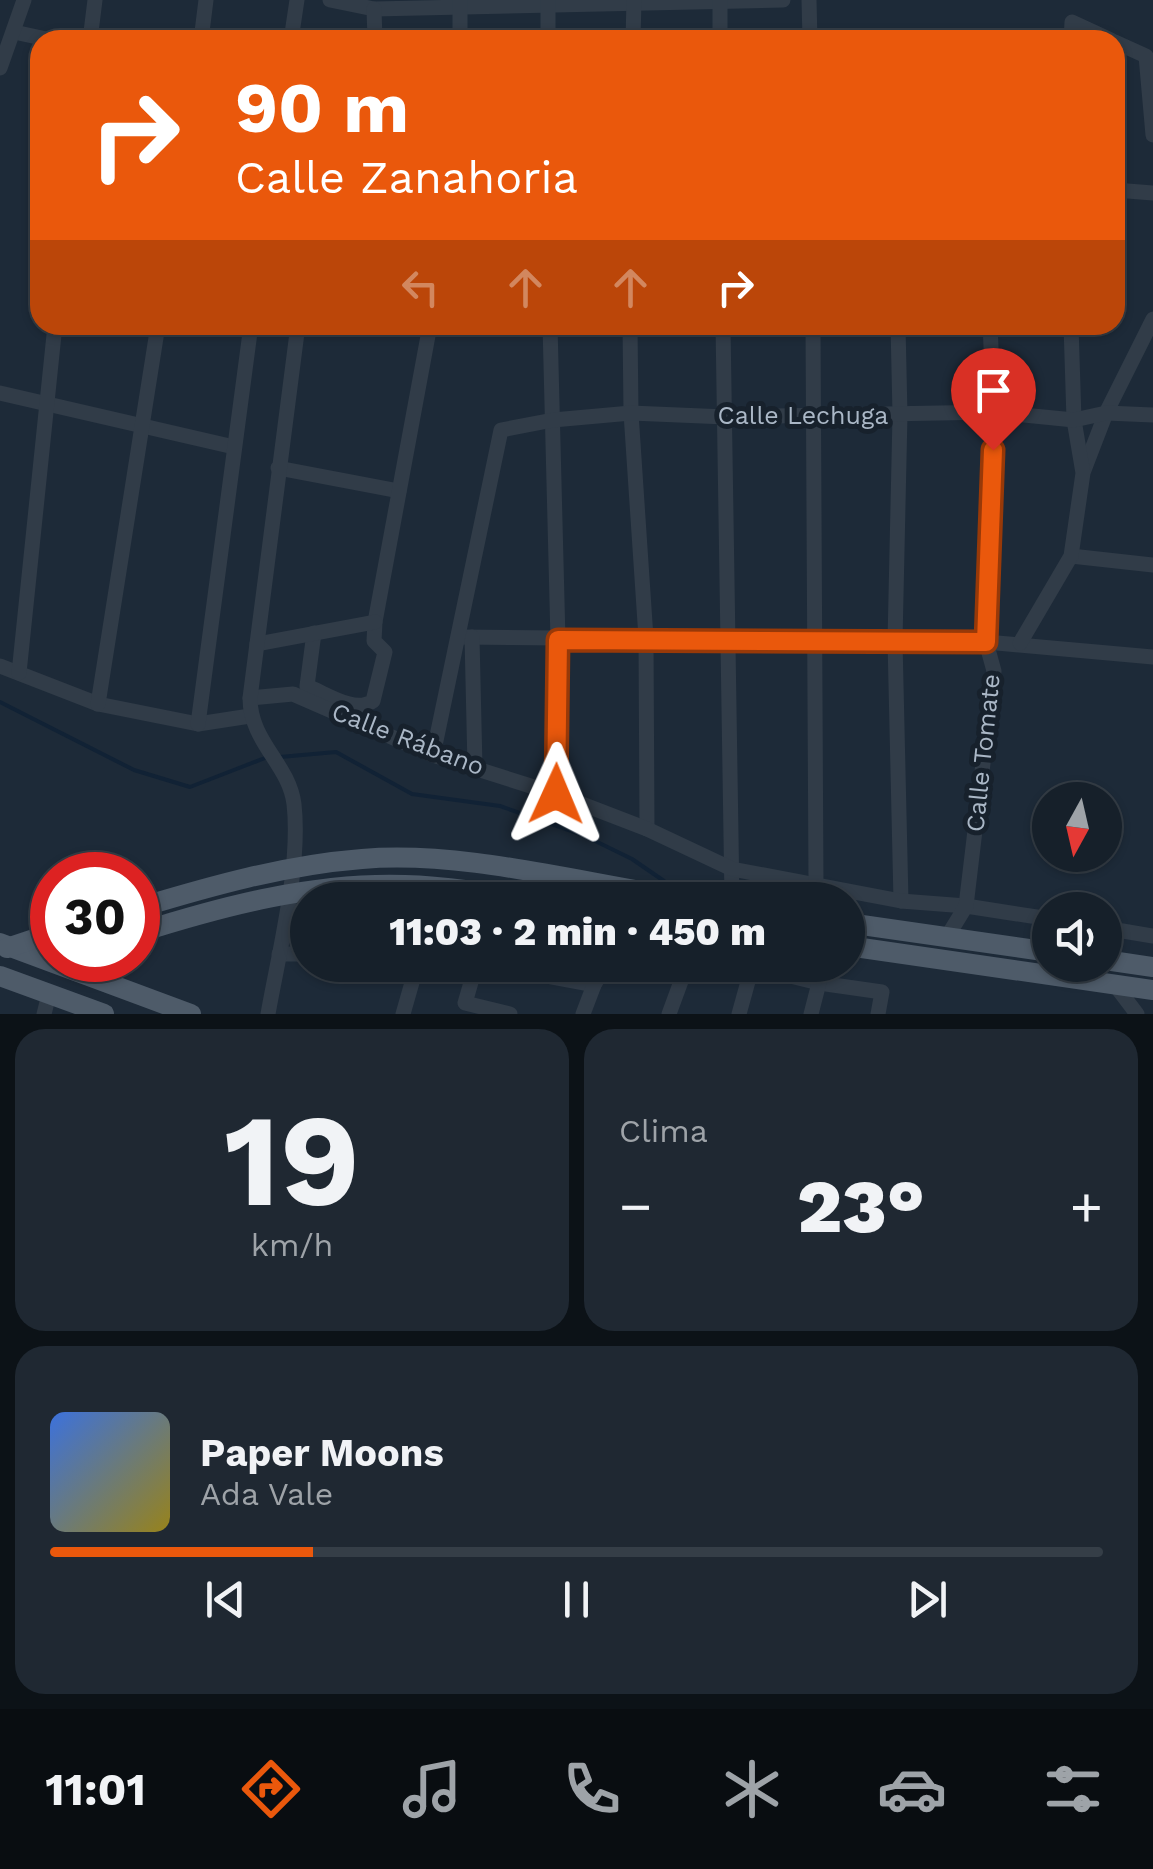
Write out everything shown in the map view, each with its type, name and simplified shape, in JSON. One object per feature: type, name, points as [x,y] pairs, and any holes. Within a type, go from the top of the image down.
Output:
[{"type":"main road","points":[[160,902],[247,876],[362,859],[464,862],[583,882]]},
{"type":"main road","points":[[160,926],[288,895]]},
{"type":"main road","points":[[865,925],[1032,949]]},
{"type":"main road","points":[[3,946],[30,939]]},
{"type":"main road","points":[[3,946],[30,955]]},
{"type":"main road","points":[[865,948],[1153,990]]},
{"type":"main road","points":[[1122,962],[1153,967]]},
{"type":"main road","points":[[2,978],[30,968]]},
{"type":"main road","points":[[2,978],[46,1004],[104,1014]]},
{"type":"main road","points":[[105,982],[191,1014]]},
{"type":"street","points":[[0,68],[24,0]]},
{"type":"street","points":[[92,30],[96,0]]},
{"type":"street","points":[[202,30],[206,0]]},
{"type":"street","points":[[292,30],[297,0]]},
{"type":"street","points":[[330,0],[374,9],[460,4],[783,0]]},
{"type":"street","points":[[810,0],[810,30]]},
{"type":"street","points":[[633,30],[634,1]]},
{"type":"street","points":[[720,1],[720,30]]},
{"type":"street","points":[[548,3],[548,30]]},
{"type":"street","points":[[460,4],[460,30]]},
{"type":"street","points":[[374,9],[374,30]]},
{"type":"street","points":[[1072,30],[1072,22],[1089,30]]},
{"type":"street","points":[[14,32],[30,36]]},
{"type":"street","points":[[1125,46],[1146,56],[1153,136]]},
{"type":"street","points":[[1125,191],[1153,192]]},
{"type":"street","points":[[1020,643],[1071,556],[1083,474],[1106,412],[1153,319]]},
{"type":"street","points":[[20,674],[54,335]]},
{"type":"street","points":[[98,704],[156,335]]},
{"type":"street","points":[[198,724],[250,335]]},
{"type":"street","points":[[268,1014],[288,895],[294,801],[252,722],[250,698],[297,335]]},
{"type":"street","points":[[314,633],[308,686],[359,707],[369,706],[374,701],[385,652],[374,641],[375,622],[428,335]]},
{"type":"street","points":[[550,335],[558,640],[556,794]]},
{"type":"street","points":[[630,335],[646,638],[647,829]]},
{"type":"street","points":[[723,335],[732,882]]},
{"type":"street","points":[[813,335],[816,882]]},
{"type":"street","points":[[898,335],[895,641],[901,902]]},
{"type":"street","name":"Calle Tomate","points":[[947,937],[966,906],[994,672],[986,642],[994,412],[990,335]]},
{"type":"street","points":[[1071,335],[1074,420],[1083,474]]},
{"type":"street","points":[[0,393],[234,447]]},
{"type":"street","name":"Calle Lechuga","points":[[466,637],[500,430],[632,412],[726,416],[994,412],[1074,420],[1106,412],[1153,415]]},
{"type":"street","points":[[278,468],[399,490]]},
{"type":"street","points":[[1071,556],[1153,564]]},
{"type":"street","points":[[257,644],[375,622]]},
{"type":"street","points":[[466,637],[986,642],[1153,657]]},
{"type":"street","points":[[434,755],[466,637]]},
{"type":"street","points":[[466,637],[475,766]]},
{"type":"street","points":[[0,666],[98,704],[198,724],[252,722]]},
{"type":"street","name":"Calle Rábano","points":[[250,698],[293,694],[434,755],[556,794],[647,829],[732,870],[799,882]]},
{"type":"street","name":"Calle Rábano","points":[[865,895],[1032,916]]},
{"type":"street","points":[[1122,931],[1153,936]]},
{"type":"street","points":[[279,954],[290,954]]},
{"type":"street","points":[[403,1014],[412,982]]},
{"type":"street","points":[[471,982],[465,1003],[510,1014]]},
{"type":"street","points":[[578,982],[594,985]]},
{"type":"street","points":[[583,1014],[596,982]]},
{"type":"street","points":[[669,1014],[681,982]]},
{"type":"street","points":[[739,1014],[745,982]]},
{"type":"street","points":[[815,982],[882,992],[878,1014]]},
{"type":"street","points":[[811,1014],[819,983]]},
{"type":"street","points":[[1116,985],[1136,1014]]},
{"type":"waterway","points":[[0,702],[134,770],[190,787],[265,758]]},
{"type":"waterway","points":[[280,757],[336,752],[412,794],[500,806],[583,835],[632,859],[664,881]]},
{"type":"route","points":[[556,794],[558,640],[986,642],[993,450]]}]
